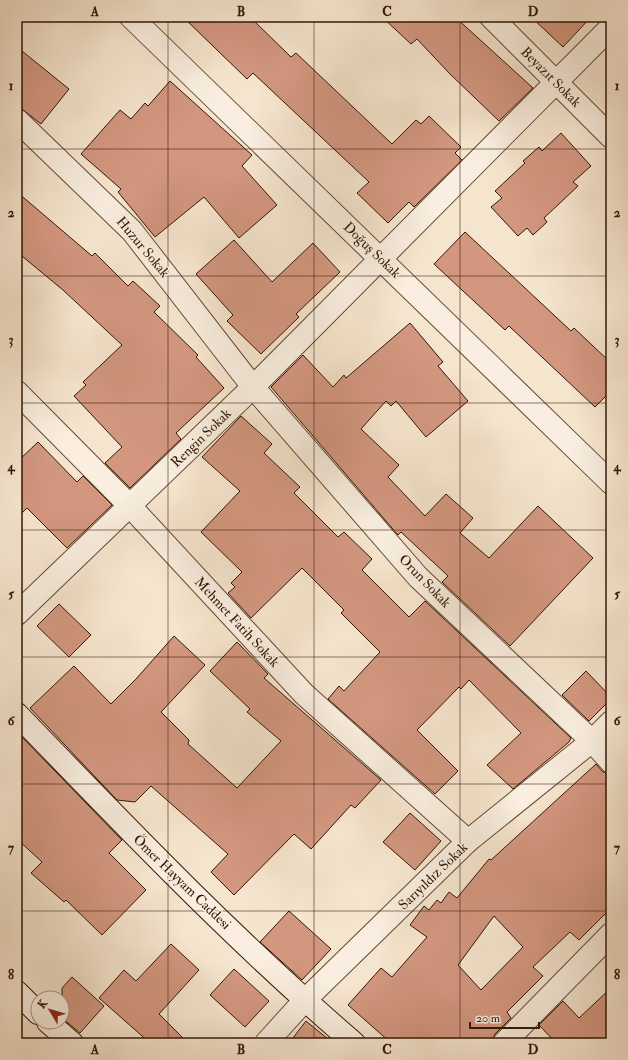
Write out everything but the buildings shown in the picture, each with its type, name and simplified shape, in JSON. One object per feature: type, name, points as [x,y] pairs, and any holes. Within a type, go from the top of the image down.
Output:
[{"type":"street","name":"Doğuş Sokak","points":[[131,17],[611,483]]},
{"type":"street","name":"Beyazıt Sokak","points":[[491,17],[611,137]]},
{"type":"street","name":"Rengin Sokak","points":[[17,614],[253,387],[611,26]]},
{"type":"street","name":"Huzur Sokak","points":[[17,120],[132,230],[253,387]]},
{"type":"street","name":"Orun Sokak","points":[[253,387],[418,577],[592,741],[611,762]]},
{"type":"street","name":"Mehmet Fatih Sokak","points":[[17,392],[130,506],[304,694],[468,841]]},
{"type":"street","name":"Ömer Hayyam Caddesi","points":[[17,714],[157,859],[304,1000],[354,1043]]},
{"type":"street","name":"Sarıyıldız Sokak","points":[[266,1043],[304,1000],[468,841],[592,741],[611,722]]},
{"type":"street","points":[[504,1043],[611,934]]},
{"type":"street","points":[[17,992],[30,1005]]},
{"type":"street","points":[[57,1030],[72,1043]]}]
